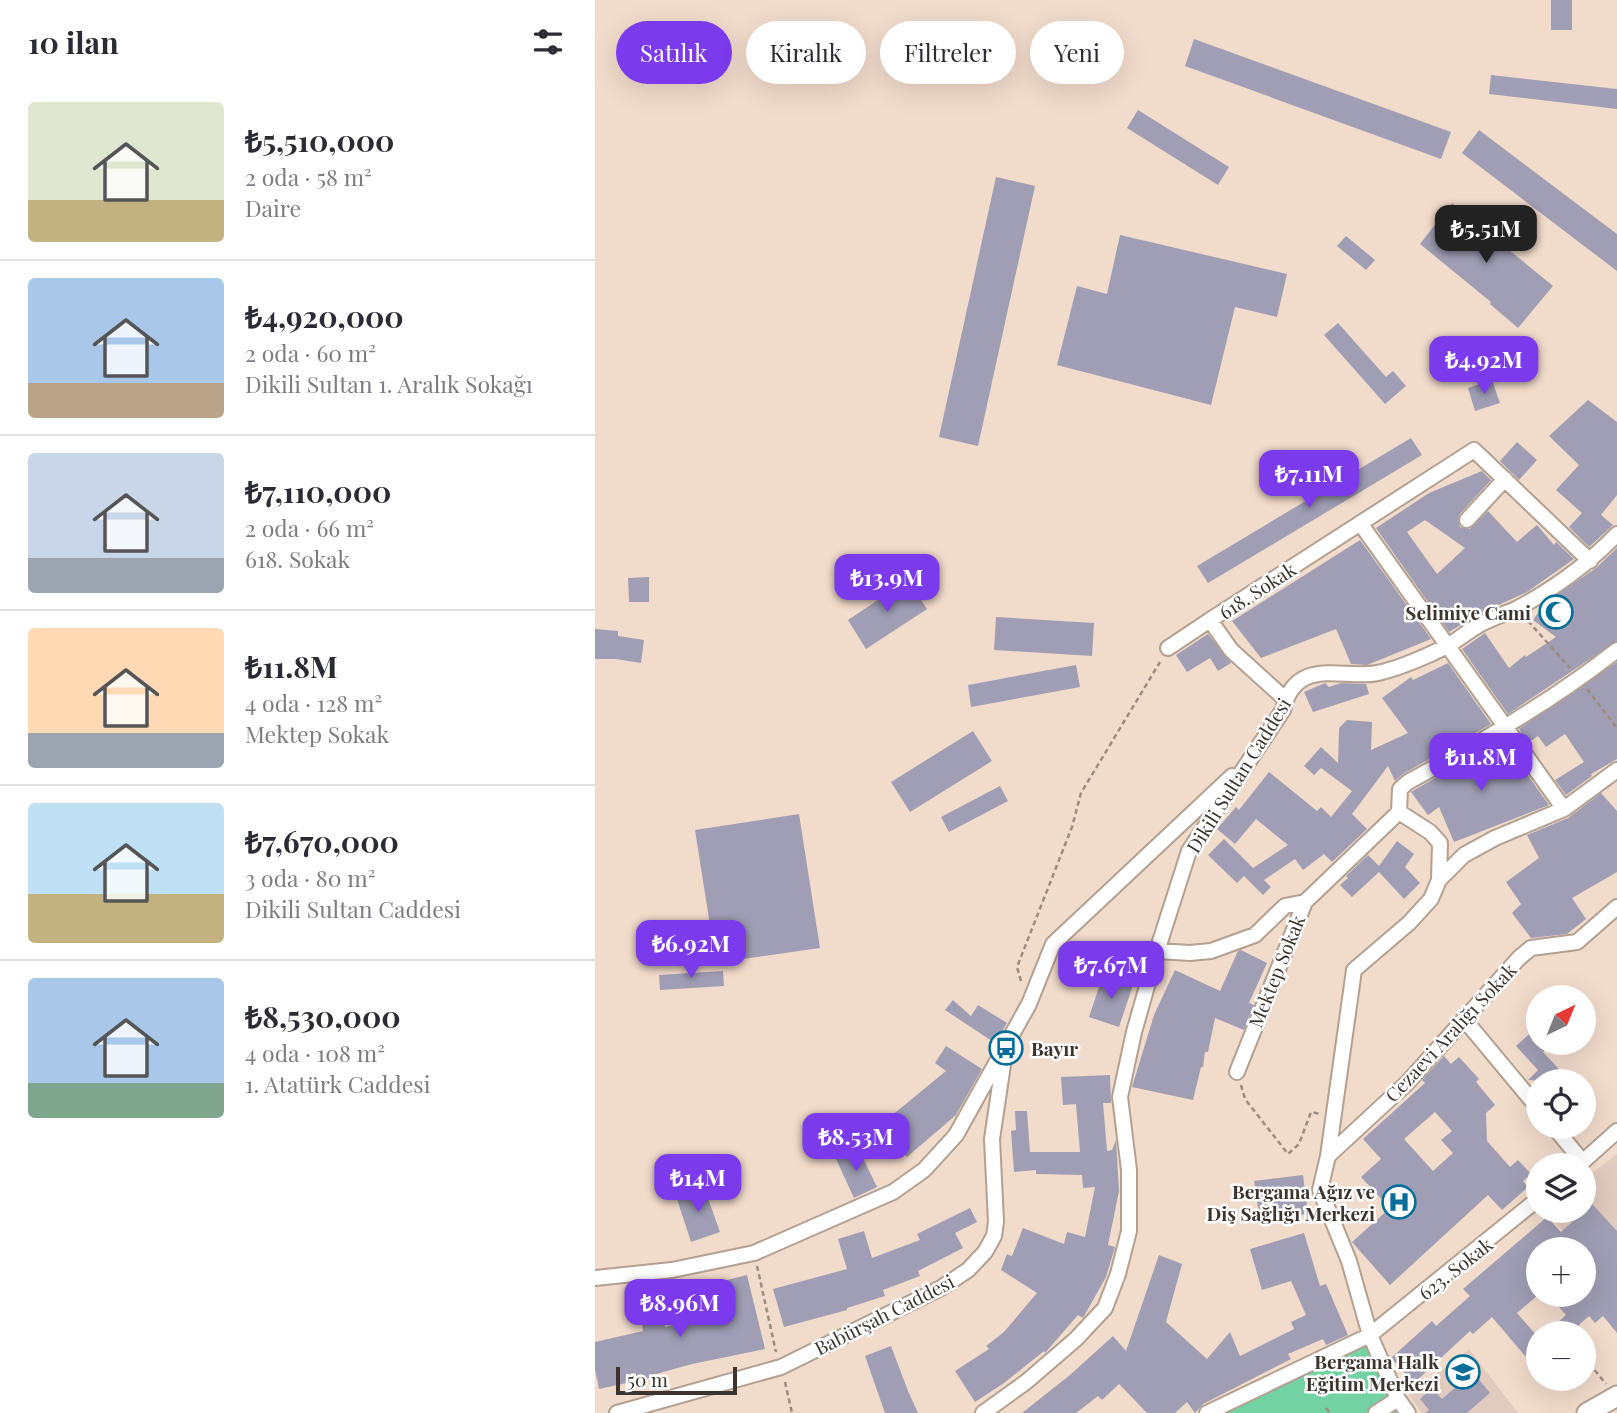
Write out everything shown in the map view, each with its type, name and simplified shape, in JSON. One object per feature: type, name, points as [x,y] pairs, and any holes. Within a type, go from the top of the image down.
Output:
[{"type":"main road","points":[[1587,1413],[1614,1392]]},
{"type":"street","name":"618. Sokak","points":[[1285,699],[1231,650],[1210,620],[1474,450],[1505,479]]},
{"type":"street","points":[[1467,520],[1505,479],[1590,561]]},
{"type":"street","points":[[1360,523],[1564,809]]},
{"type":"street","name":"Dikili Sultan Caddesi","points":[[983,1413],[1026,1382],[1076,1339],[1105,1308],[1118,1274],[1129,1231],[1129,1170],[1120,1097],[1133,1032],[1189,851],[1283,710],[1285,699],[1293,688],[1308,678],[1330,671],[1380,673],[1446,646],[1481,623],[1517,608],[1545,592],[1590,561],[1617,534]]},
{"type":"street","points":[[1168,648],[1210,620]]},
{"type":"street","name":"Mektep Sokak","points":[[1237,1072],[1305,902],[1398,812],[1400,789],[1580,679],[1617,650]]},
{"type":"street","points":[[595,1278],[672,1270],[754,1254],[893,1192],[924,1170],[956,1135],[1006,1048],[1029,1004],[1053,943],[1246,763]]},
{"type":"street","points":[[1439,880],[1464,855],[1495,838],[1564,809],[1617,770]]},
{"type":"street","points":[[1398,812],[1421,826],[1440,844],[1439,880],[1431,899],[1409,923],[1354,970],[1328,1156],[1320,1190],[1349,1261],[1370,1335],[1398,1399],[1408,1413]]},
{"type":"street","points":[[1157,951],[1211,951],[1255,935],[1285,905],[1305,902]]},
{"type":"street","name":"Cezaevi Aralığı Sokak","points":[[1328,1156],[1408,1082],[1519,958],[1531,948],[1577,942],[1617,907]]},
{"type":"street","points":[[1464,1018],[1526,1093]]},
{"type":"street","name":"Babürşah Caddesi","points":[[617,1413],[781,1367],[941,1288],[968,1270],[985,1252],[994,1236],[996,1222],[992,1139],[1006,1048]]},
{"type":"street","points":[[1591,1153],[1617,1130]]},
{"type":"street","name":"623. Sokak","points":[[1207,1413],[1370,1335],[1526,1210]]},
{"type":"street","points":[[1376,1413],[1398,1399]]},
{"type":"path","points":[[1029,1004],[1017,967],[1028,933],[1072,827],[1081,793],[1168,648]]},
{"type":"path","points":[[1237,1072],[1245,1099],[1288,1154],[1299,1144],[1311,1112],[1334,1117]]},
{"type":"path","points":[[756,1263],[776,1352]]},
{"type":"path","points":[[1596,1371],[1614,1392]]},
{"type":"path","points":[[785,1382],[792,1413]]},
{"type":"path","points":[[1326,1408],[1330,1413]]},
{"type":"shaded area","points":[[1617,1154],[1617,1290],[1596,1267],[1596,1237],[1569,1237],[1556,1223],[1596,1223],[1596,1171]]},
{"type":"shaded area","name":"Bergama Halk Eğitim Merkezi","points":[[1469,1349],[1518,1413],[1422,1413],[1409,1395]]},
{"type":"green space","points":[[1370,1335],[1408,1413],[1207,1413]]},
{"type":"building","points":[[1551,0],[1572,0],[1572,30],[1551,30]]},
{"type":"building","points":[[1194,39],[1451,132],[1441,159],[1185,66]]},
{"type":"building","points":[[1491,75],[1617,89],[1617,109],[1489,94]]},
{"type":"building","points":[[1138,110],[1229,167],[1218,185],[1127,128]]},
{"type":"building","points":[[1479,130],[1617,234],[1617,271],[1462,153]]},
{"type":"building","points":[[996,177],[1035,186],[978,446],[939,437]]},
{"type":"building","points":[[1452,203],[1553,286],[1518,328],[1490,304],[1491,302],[1420,244]]},
{"type":"building","points":[[1120,235],[1287,274],[1277,317],[1235,307],[1211,405],[1057,365],[1077,286],[1107,294]]},
{"type":"building","points":[[1346,236],[1375,260],[1366,270],[1337,246]]},
{"type":"building","points":[[1338,323],[1386,377],[1393,371],[1406,386],[1385,404],[1324,335]]},
{"type":"building","points":[[1492,380],[1500,403],[1475,411],[1468,388]]},
{"type":"building","points":[[1588,400],[1617,422],[1617,495],[1601,515],[1613,525],[1589,547],[1569,527],[1582,513],[1556,490],[1579,465],[1549,436]]},
{"type":"building","points":[[1411,438],[1422,455],[1208,583],[1197,566]]},
{"type":"building","points":[[1517,442],[1537,460],[1519,480],[1500,461]]},
{"type":"building","points":[[1482,471],[1491,480],[1460,514],[1460,527],[1470,529],[1488,511],[1517,542],[1537,525],[1554,545],[1556,542],[1574,559],[1527,592],[1479,614],[1449,632],[1376,528],[1429,493]],"holes":[[[1425,520],[1465,548],[1437,574],[1407,532]]]},
{"type":"building","points":[[1360,540],[1431,639],[1367,665],[1351,664],[1336,629],[1261,658],[1232,621]]},
{"type":"building","points":[[1617,548],[1617,641],[1508,714],[1462,649],[1485,633],[1509,668],[1525,655],[1526,657],[1556,637],[1533,620],[1545,603],[1596,568]]},
{"type":"building","points":[[649,577],[649,602],[629,602],[628,578]]},
{"type":"building","points":[[908,580],[927,609],[866,649],[848,620]]},
{"type":"building","points":[[996,617],[1094,623],[1092,656],[994,650]]},
{"type":"building","points":[[595,629],[618,631],[618,636],[644,640],[641,663],[595,659]]},
{"type":"building","points":[[1208,634],[1231,663],[1218,671],[1210,658],[1187,672],[1176,655]]},
{"type":"building","points":[[1617,662],[1617,759],[1591,774],[1592,776],[1566,795],[1555,780],[1584,762],[1565,734],[1546,747],[1538,736],[1528,743],[1519,729]]},
{"type":"building","points":[[1448,663],[1491,724],[1395,781],[1388,766],[1352,814],[1367,829],[1332,862],[1324,854],[1303,870],[1295,859],[1264,880],[1271,887],[1263,895],[1244,876],[1237,883],[1208,855],[1224,839],[1253,868],[1288,845],[1256,819],[1235,844],[1217,829],[1236,807],[1239,810],[1269,772],[1317,811],[1321,807],[1331,817],[1352,791],[1321,768],[1314,775],[1304,766],[1321,747],[1338,763],[1339,728],[1347,720],[1372,722],[1371,750],[1408,733],[1382,698],[1411,677],[1413,680]]},
{"type":"building","points":[[1076,665],[1080,687],[971,707],[968,685]]},
{"type":"building","points":[[1325,683],[1329,687],[1341,683],[1366,684],[1369,694],[1313,712],[1304,692]]},
{"type":"building","points":[[973,731],[992,761],[910,812],[891,782]]},
{"type":"building","points":[[1502,739],[1549,805],[1454,842],[1439,807],[1428,815],[1411,792]]},
{"type":"building","points":[[1000,786],[1008,801],[949,832],[941,817]]},
{"type":"building","points":[[1601,793],[1617,811],[1617,872],[1572,898],[1586,919],[1567,934],[1531,938],[1512,913],[1521,904],[1506,882],[1539,858],[1527,835],[1568,818]]},
{"type":"building","points":[[799,814],[820,948],[716,963],[695,830]]},
{"type":"building","points":[[1397,841],[1414,854],[1405,867],[1420,883],[1404,899],[1379,872],[1352,897],[1340,885],[1368,855],[1379,866]]},
{"type":"building","points":[[1238,951],[1267,963],[1249,1003],[1254,1005],[1244,1030],[1215,1018],[1193,1100],[1132,1087],[1154,1015],[1175,970],[1220,991]]},
{"type":"building","points":[[723,971],[724,986],[660,990],[659,975]]},
{"type":"building","points":[[1103,975],[1133,985],[1119,1027],[1089,1017]]},
{"type":"building","points":[[953,1000],[971,1016],[978,1005],[1007,1023],[995,1043],[945,1010]]},
{"type":"building","points":[[1526,1037],[1526,1055],[1546,1055],[1559,1069],[1537,1069],[1516,1046]]},
{"type":"building","points":[[946,1046],[982,1069],[956,1115],[907,1157],[879,1126],[946,1071],[935,1063]]},
{"type":"building","points":[[1444,1056],[1451,1064],[1459,1057],[1479,1079],[1476,1082],[1495,1105],[1486,1113],[1487,1141],[1510,1167],[1518,1160],[1526,1169],[1526,1178],[1523,1181],[1526,1189],[1502,1210],[1488,1195],[1390,1285],[1352,1242],[1390,1208],[1361,1177],[1381,1159],[1363,1139],[1425,1083],[1422,1080]],"holes":[[[1435,1112],[1452,1131],[1441,1140],[1453,1153],[1433,1171],[1404,1139]]]},
{"type":"building","points":[[1110,1075],[1111,1103],[1103,1103],[1107,1151],[1112,1150],[1116,1140],[1119,1191],[1108,1245],[1115,1247],[1106,1277],[1083,1318],[1078,1315],[1045,1353],[1044,1351],[975,1402],[955,1371],[989,1349],[986,1346],[1004,1332],[1037,1293],[1001,1270],[1007,1254],[1012,1256],[1023,1228],[1064,1244],[1067,1232],[1085,1237],[1095,1187],[1083,1188],[1082,1175],[1036,1174],[1036,1170],[1014,1172],[1011,1131],[1016,1130],[1015,1111],[1027,1111],[1030,1152],[1080,1152],[1076,1104],[1063,1105],[1061,1077]]},
{"type":"building","points":[[858,1148],[877,1187],[854,1198],[836,1159]]},
{"type":"building","points":[[1303,1175],[1308,1214],[1260,1220],[1254,1181]]},
{"type":"building","points":[[704,1187],[720,1232],[691,1242],[676,1196]]},
{"type":"building","points":[[970,1208],[977,1222],[955,1233],[963,1248],[918,1271],[920,1276],[883,1290],[885,1296],[847,1310],[784,1327],[773,1289],[847,1269],[838,1239],[864,1231],[872,1258],[920,1240],[917,1234]]},
{"type":"building","points":[[1596,1208],[1617,1231],[1617,1333],[1603,1316],[1596,1322],[1589,1316],[1583,1321],[1559,1321],[1566,1315],[1559,1307],[1596,1307],[1596,1237],[1526,1237],[1526,1305],[1517,1313],[1526,1323],[1526,1357],[1492,1317],[1473,1334],[1470,1331],[1414,1383],[1391,1358],[1432,1321],[1436,1326],[1470,1296],[1463,1289],[1540,1223],[1553,1223],[1561,1232],[1571,1223],[1596,1223]]},
{"type":"building","points":[[1304,1233],[1320,1286],[1326,1284],[1348,1335],[1326,1345],[1323,1339],[1288,1354],[1291,1359],[1203,1404],[1195,1413],[1187,1402],[1175,1413],[1147,1413],[1119,1384],[1102,1400],[1098,1396],[1076,1413],[1022,1413],[1113,1336],[1126,1351],[1159,1255],[1182,1264],[1166,1322],[1207,1359],[1230,1332],[1240,1356],[1294,1329],[1291,1322],[1306,1315],[1291,1281],[1262,1290],[1250,1249]]},
{"type":"building","points":[[747,1275],[765,1349],[692,1364],[649,1376],[650,1378],[599,1389],[595,1369],[595,1342],[643,1331],[638,1296],[660,1293],[665,1327],[727,1313],[719,1282]]},
{"type":"building","points":[[891,1346],[918,1413],[885,1413],[865,1356]]},
{"type":"building","points":[[1473,1372],[1490,1393],[1467,1413],[1425,1413],[1429,1410],[1420,1399],[1432,1388],[1442,1399]]},
{"type":"place","name":"Selimiye Cami","points":[[1556,612]]},
{"type":"place","name":"Bayır","points":[[1006,1048]]},
{"type":"place","name":"Bergama Ağız ve Diş Sağlığı Merkezi","points":[[1399,1202]]},
{"type":"place","name":"Bergama Halk Eğitim Merkezi","points":[[1463,1372]]}]
